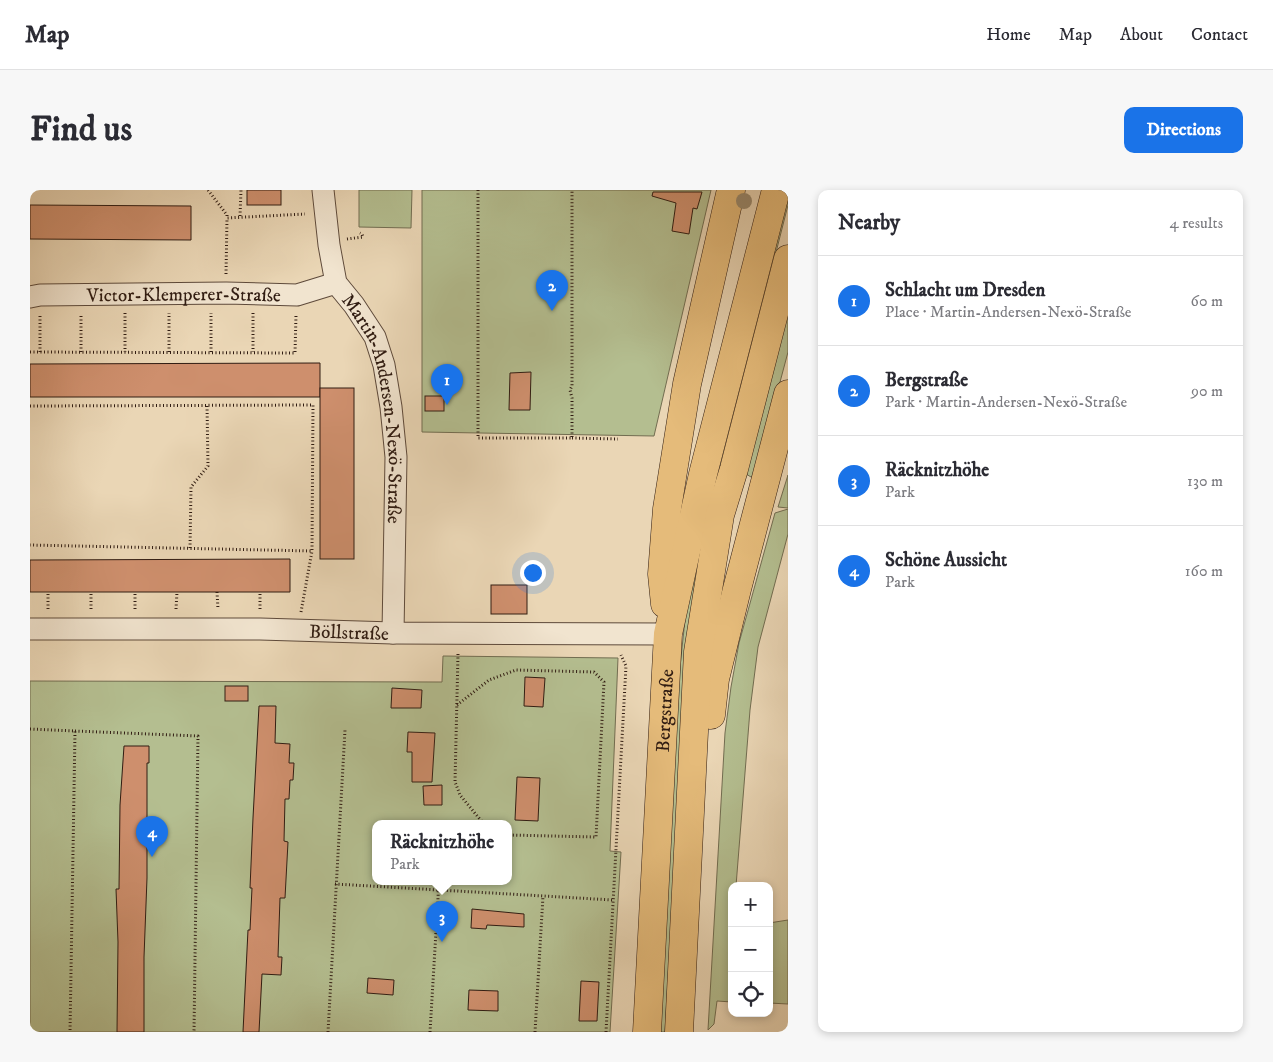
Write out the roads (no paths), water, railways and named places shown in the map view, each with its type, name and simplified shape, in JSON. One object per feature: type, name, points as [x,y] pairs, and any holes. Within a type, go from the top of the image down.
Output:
[{"type":"main road","points":[[668,634],[662,574],[667,509],[687,384],[731,190]]},
{"type":"main road","name":"Bergstraße","points":[[646,1032],[668,634],[703,474],[776,190]]},
{"type":"main road","name":"Bergstraße","points":[[679,1032],[698,652],[720,515],[734,470],[788,258]]},
{"type":"main road","points":[[691,772],[708,736],[717,670],[788,394]]},
{"type":"street","name":"Martin-Andersen-Nexö-Straße","points":[[323,190],[329,245],[336,283],[354,305],[375,337],[384,364],[391,407],[396,457],[393,633]]},
{"type":"street","name":"Victor-Klemperer-Straße","points":[[35,296],[297,295],[336,283]]},
{"type":"street","name":"Böllstraße","points":[[30,629],[668,634]]},
{"type":"place","name":"Bergstraße","points":[[552,311]]},
{"type":"place","name":"Schlacht um Dresden","points":[[447,405]]},
{"type":"place","name":"Schöne Aussicht","points":[[152,857]]},
{"type":"place","name":"Räcknitzhöhe","points":[[442,942]]}]
